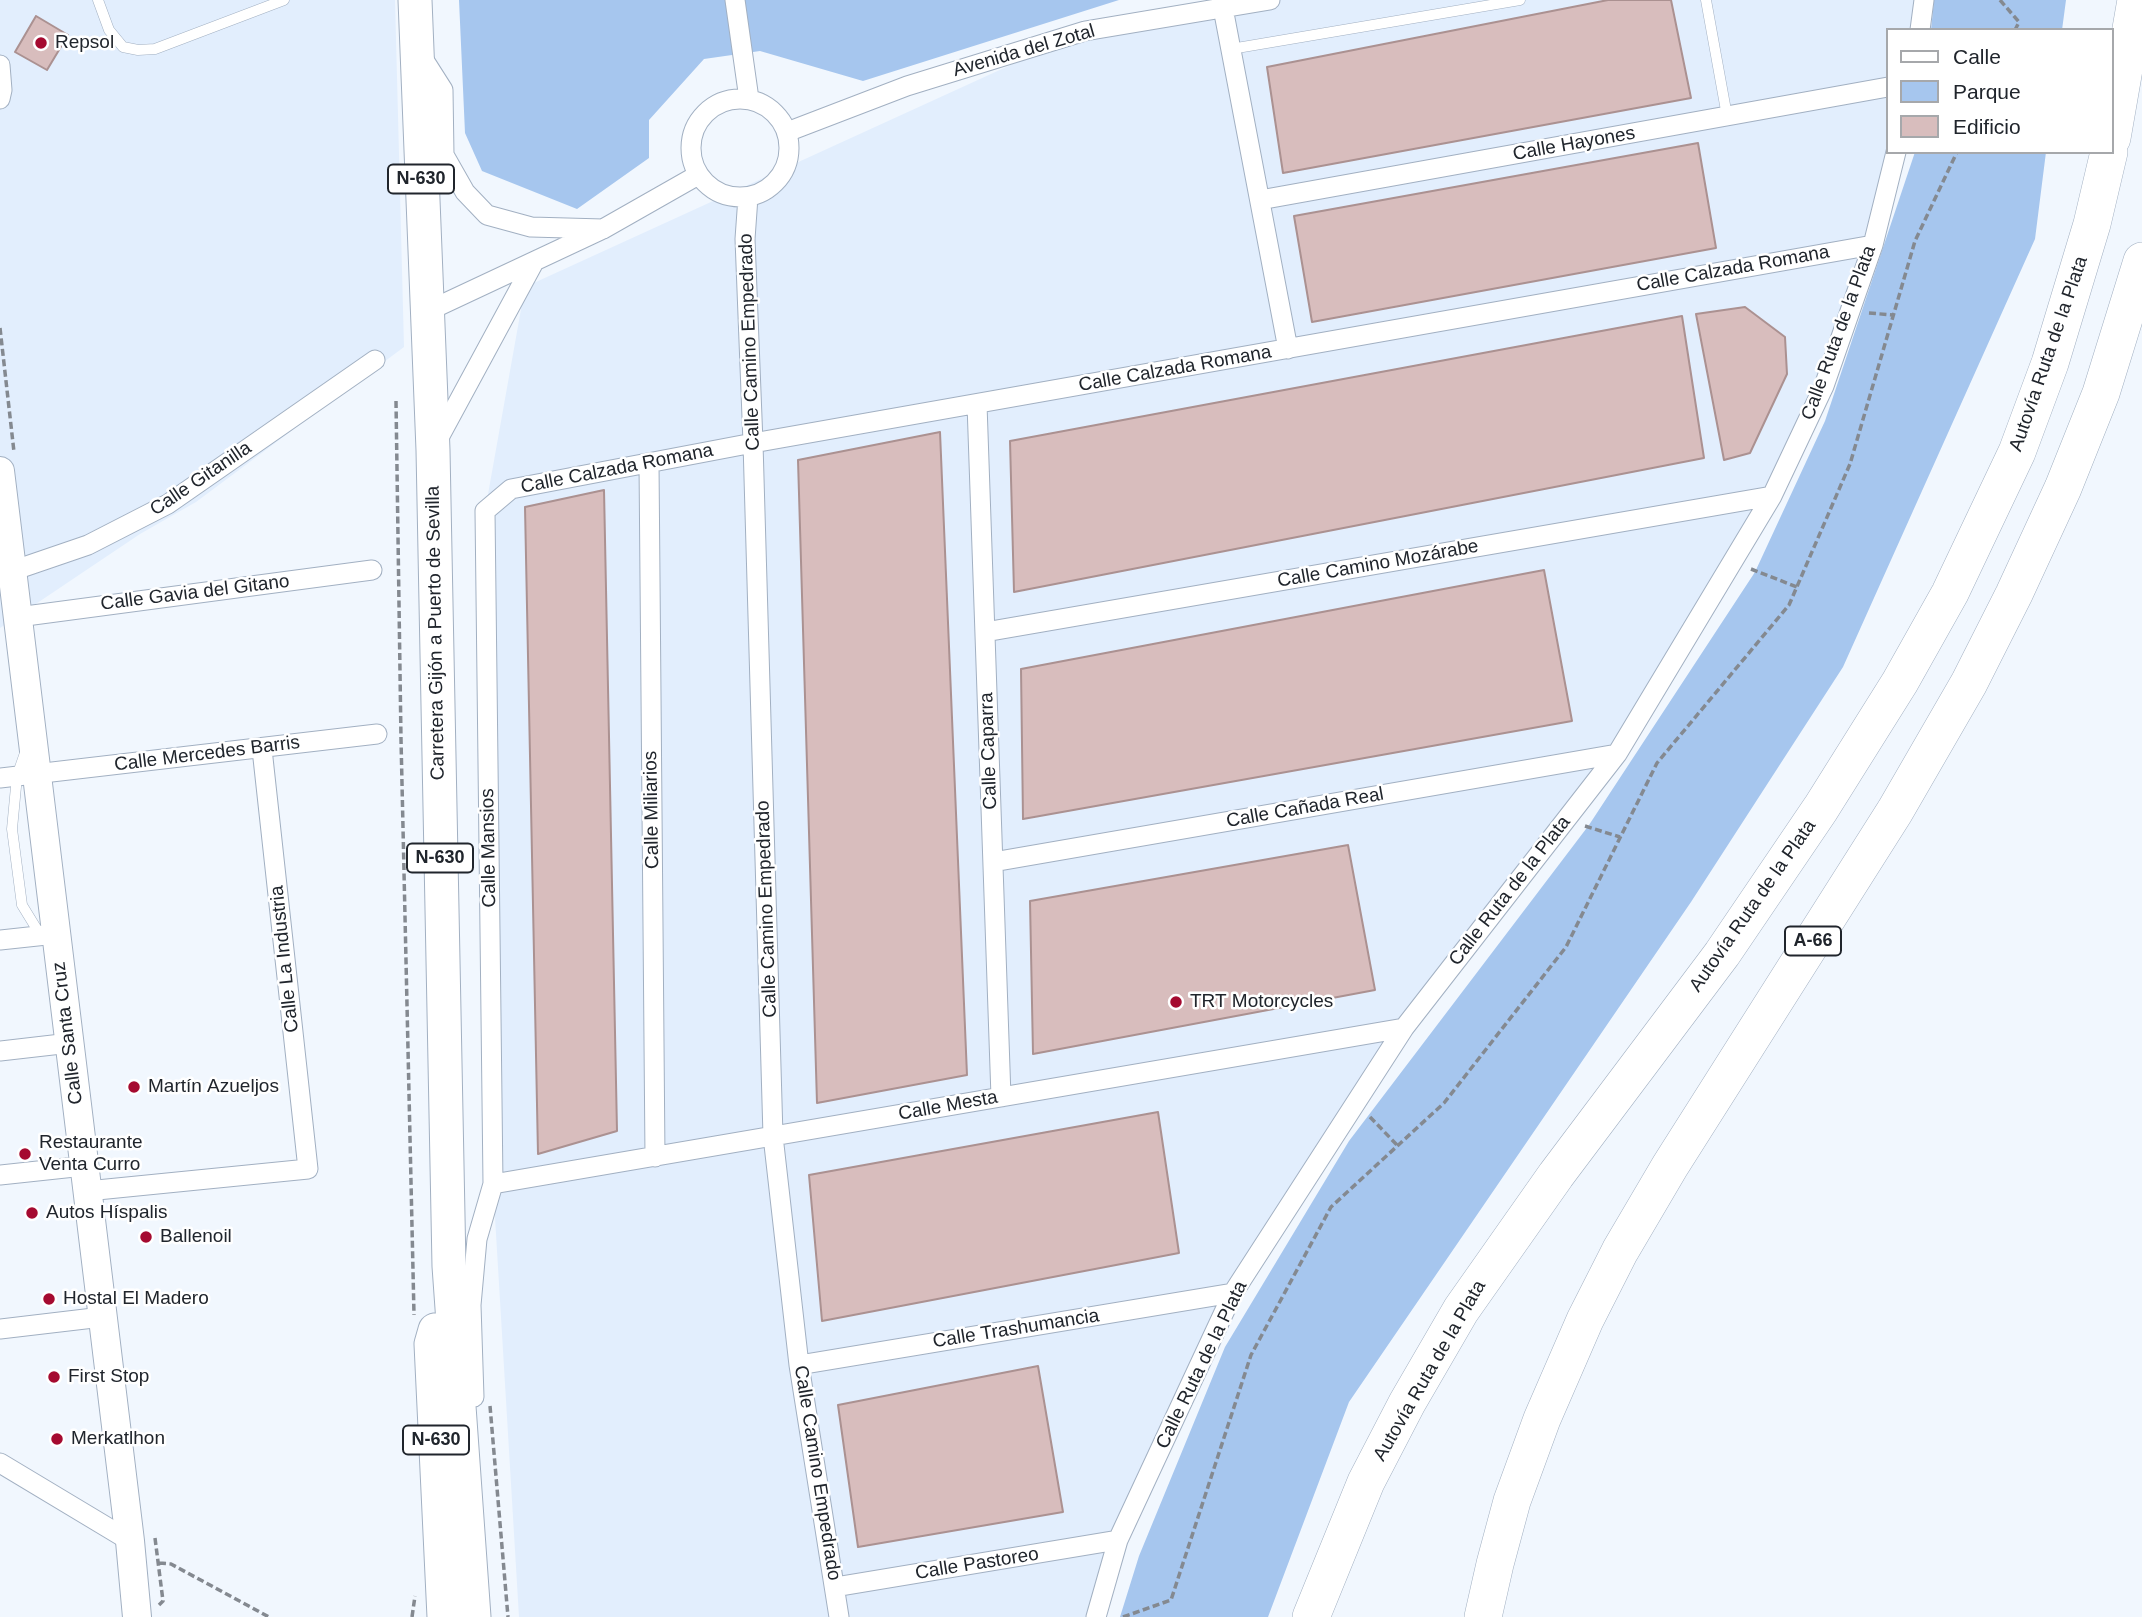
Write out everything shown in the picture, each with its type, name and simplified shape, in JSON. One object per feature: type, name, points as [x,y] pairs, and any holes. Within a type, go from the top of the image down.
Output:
[{"type":"highway","name":"Carretera Gijón a Puerto de Sevilla","points":[[415,0],[433,450],[449,1266],[474,1617]]},
{"type":"highway","points":[[2114,126],[2136,0]]},
{"type":"highway","name":"Autovía Ruta de la Plata","points":[[1311,1615],[1366,1482],[1461,1310],[1556,1174],[1745,920],[1850,762],[1900,682],[1950,593],[2017,452],[2050,363],[2092,224],[2109,154]]},
{"type":"highway","name":"A-66","points":[[1483,1617],[1512,1501],[1547,1407],[1585,1320],[1620,1251],[1670,1166],[1895,811],[1969,683],[2063,488],[2101,393],[2142,261]]},
{"type":"highway","name":"Carretera Gijón a Puerto de Sevilla","points":[[444,1617],[431,1344],[449,1266]]},
{"type":"main road","name":"Calle Santa Cruz","points":[[0,471],[4,544],[12,572],[32,733],[18,776],[70,1042],[137,1617]]},
{"type":"street","points":[[735,0],[749,99]]},
{"type":"street","name":"Avenida del Zotal","points":[[787,132],[907,86],[1085,31],[1270,0]]},
{"type":"street","points":[[1920,28],[1924,0]]},
{"type":"street","points":[[1223,8],[1288,349]]},
{"type":"street","points":[[415,46],[443,90],[444,155],[465,192],[487,215],[531,227],[603,229]]},
{"type":"street","points":[[0,65],[0,99]]},
{"type":"street","name":"Calle Hayones","points":[[1260,200],[1886,87]]},
{"type":"street","points":[[749,99],[770,109],[782,121],[787,132],[790,143],[789,160],[783,173],[772,186],[748,197],[722,195],[709,188],[698,175],[691,159],[690,142],[697,122],[709,109],[724,101],[749,99]]},
{"type":"street","name":"Calle Ruta de la Plata","points":[[1096,1617],[1118,1540],[1233,1293],[1404,1028],[1617,754],[1772,496],[1824,386],[1873,244],[1896,154]]},
{"type":"street","points":[[426,312],[603,229],[698,175]]},
{"type":"street","name":"Calle Camino Empedrado","points":[[748,197],[745,239],[773,1136],[799,1365],[839,1617]]},
{"type":"street","name":"Calle Calzada Romana","points":[[485,511],[511,489],[753,443],[1873,244]]},
{"type":"street","points":[[433,450],[534,262]]},
{"type":"street","name":"Calle Gitanilla","points":[[12,572],[88,545],[169,504],[375,360]]},
{"type":"street","name":"Calle Caparra","points":[[977,404],[1001,1097]]},
{"type":"street","name":"Calle Miliarios","points":[[649,463],[655,1157]]},
{"type":"street","name":"Calle Camino Mozárabe","points":[[985,632],[1772,496]]},
{"type":"street","name":"Calle Mansios","points":[[461,1452],[474,1401],[471,1304],[477,1239],[493,1184],[485,511]]},
{"type":"street","name":"Calle Gavia del Gitano","points":[[18,617],[372,570]]},
{"type":"street","name":"Calle Mercedes Barris","points":[[18,776],[377,734]]},
{"type":"street","name":"Calle La Industria","points":[[86,1179],[308,1169],[262,748]]},
{"type":"street","name":"Calle Cañada Real","points":[[993,862],[1617,754]]},
{"type":"street","points":[[0,940],[49,935]]},
{"type":"street","name":"Calle Mesta","points":[[493,1184],[1404,1028]]},
{"type":"street","points":[[0,1051],[70,1042]]},
{"type":"street","points":[[0,1175],[86,1179]]},
{"type":"street","name":"Calle Trashumancia","points":[[799,1365],[1233,1293]]},
{"type":"street","points":[[0,1329],[102,1317]]},
{"type":"street","points":[[0,1464],[131,1551]]},
{"type":"street","name":"Calle Pastoreo","points":[[835,1587],[1118,1540]]},
{"type":"lane","points":[[98,0],[109,30],[122,47],[138,50],[155,48],[284,0]]},
{"type":"lane","points":[[1231,50],[1520,0]]},
{"type":"lane","points":[[1706,0],[1727,116]]},
{"type":"path","points":[[2000,0],[2019,22],[2016,28]]},
{"type":"path","points":[[1123,1617],[1171,1601],[1251,1356],[1331,1208],[1444,1103],[1566,947],[1657,763],[1789,605],[1850,464],[1915,241],[1956,154]]},
{"type":"path","points":[[396,401],[414,1319]]},
{"type":"path","points":[[1733,561],[1797,587]]},
{"type":"path","points":[[1566,819],[1620,837]]},
{"type":"path","points":[[1356,1103],[1398,1146]]},
{"type":"path","points":[[489,1399],[508,1617]]},
{"type":"path","points":[[131,1551],[171,1564],[269,1617]]},
{"type":"path","points":[[412,1617],[416,1588]]},
{"type":"shaded area","points":[[0,0],[395,0],[404,347],[196,502],[140,534],[0,628]]},
{"type":"shaded area","points":[[1270,0],[1924,0],[1920,28],[1886,28],[1888,154],[1873,245],[1772,496],[1617,754],[1404,1028],[1233,1293],[1118,1540],[1096,1617],[519,1617],[493,1184],[485,511],[525,287],[1085,31]]},
{"type":"green space","points":[[459,0],[1119,0],[863,81],[760,51],[704,59],[649,120],[649,158],[577,209],[482,171],[465,133]]},
{"type":"green space","points":[[1934,0],[2066,0],[2062,28],[1931,28]]},
{"type":"green space","points":[[1914,154],[2046,154],[2035,239],[1843,667],[1691,902],[1349,1402],[1268,1617],[1120,1617],[1139,1556],[1225,1347],[1349,1141],[1589,825],[1755,572],[1825,421]]},
{"type":"building","points":[[1608,0],[1671,0],[1691,98],[1283,173],[1267,67]]},
{"type":"building","name":"Repsol","points":[[36,16],[68,35],[47,70],[15,52]]},
{"type":"building","points":[[1698,143],[1716,248],[1312,322],[1294,216]]},
{"type":"building","points":[[1745,307],[1785,337],[1787,374],[1750,453],[1724,460],[1696,314]]},
{"type":"building","points":[[1682,316],[1704,458],[1014,592],[1010,441]]},
{"type":"building","points":[[940,432],[967,1075],[817,1103],[798,460]]},
{"type":"building","points":[[604,490],[617,1131],[538,1154],[525,507]]},
{"type":"building","points":[[1544,570],[1572,721],[1023,819],[1021,669]]},
{"type":"building","points":[[1348,845],[1375,990],[1033,1054],[1030,901]]},
{"type":"building","points":[[1158,1112],[1179,1253],[822,1321],[809,1175]]},
{"type":"building","points":[[1038,1366],[1063,1512],[858,1547],[838,1405]]},
{"type":"place","name":"Repsol","points":[[41,43]]},
{"type":"place","name":"TRT Motorcycles","points":[[1176,1002]]},
{"type":"place","name":"Martín Azueljos","points":[[134,1087]]},
{"type":"place","name":"Restaurante Venta Curro","points":[[25,1154]]},
{"type":"place","name":"Autos Híspalis","points":[[32,1213]]},
{"type":"place","name":"Ballenoil","points":[[146,1237]]},
{"type":"place","name":"Hostal El Madero","points":[[49,1299]]},
{"type":"place","name":"First Stop","points":[[54,1377]]},
{"type":"place","name":"Merkatlhon","points":[[57,1439]]}]
